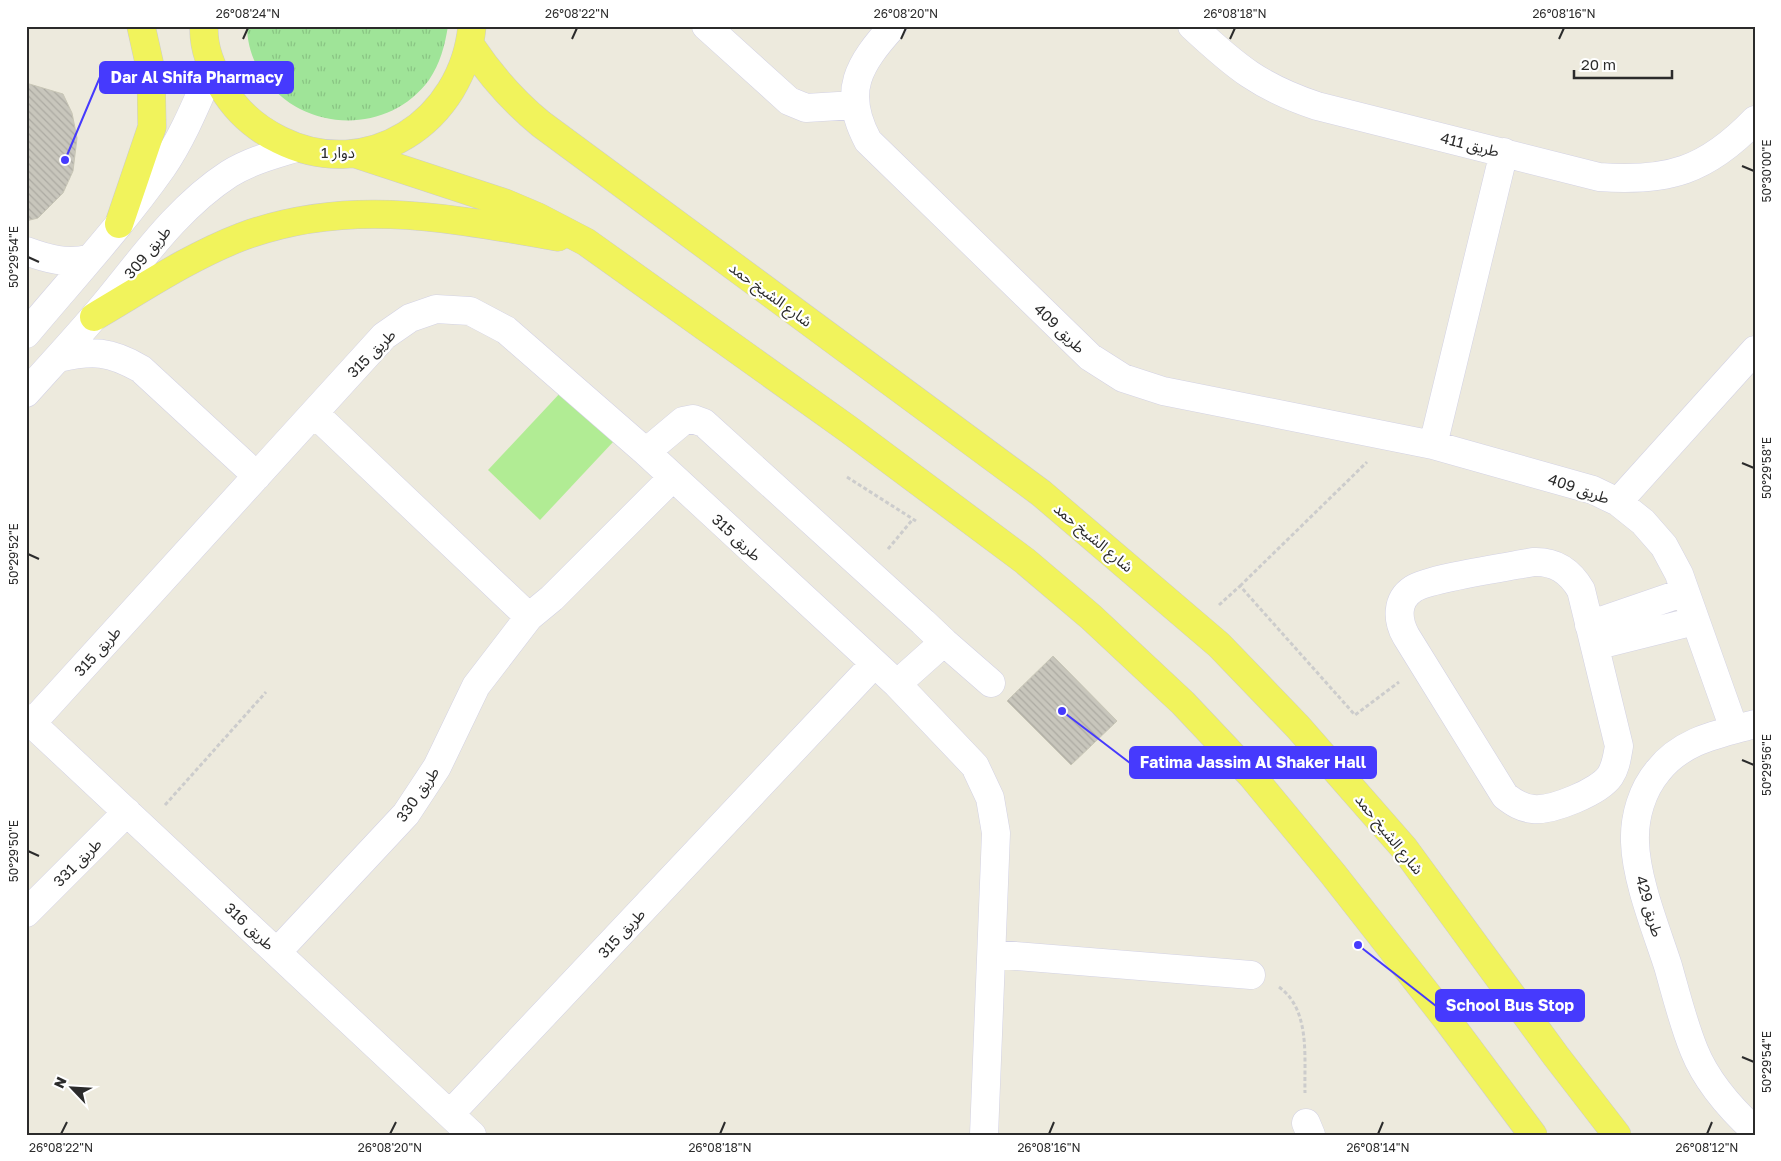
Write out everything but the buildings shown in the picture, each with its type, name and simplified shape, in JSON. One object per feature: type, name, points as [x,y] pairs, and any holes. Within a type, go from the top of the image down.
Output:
[{"type":"main road","points":[[119,224],[152,127],[151,71],[141,26]]},
{"type":"main road","name":"دوار 1","points":[[203,27],[212,68],[231,103],[260,131],[296,148],[326,155],[356,154],[389,145],[418,129],[446,99],[460,78],[471,36]]},
{"type":"main road","name":"شارع الشيخ حمد","points":[[471,36],[491,76],[514,102],[541,124],[1041,492],[1219,645],[1298,726],[1404,848],[1534,1027],[1617,1135]]},
{"type":"main road","points":[[356,154],[505,203],[538,217],[586,242],[856,434],[1024,561],[1104,629],[1183,704],[1252,776],[1334,874],[1445,1016],[1533,1135]]},
{"type":"main road","points":[[94,317],[199,257],[240,238],[283,224],[327,215],[372,212],[417,215],[586,242]]},
{"type":"street","points":[[706,26],[789,101],[806,108],[855,105]]},
{"type":"street","name":"طريق 409","points":[[893,26],[871,51],[861,68],[855,86],[855,105],[864,132],[881,154],[1090,357],[1123,378],[1163,391],[1433,445],[1593,490],[1618,502],[1643,522],[1664,546],[1679,574],[1695,621],[1744,727]]},
{"type":"street","name":"طريق 411","points":[[1192,26],[1244,72],[1292,98],[1317,106],[1599,177],[1634,180],[1668,175],[1701,163],[1731,144],[1755,120]]},
{"type":"street","points":[[26,334],[119,224],[162,167],[185,129],[212,68]]},
{"type":"street","name":"طريق 309","points":[[26,394],[94,317],[173,222],[195,199],[230,174],[257,160],[296,148]]},
{"type":"street","points":[[1433,445],[1504,152]]},
{"type":"street","points":[[26,251],[59,261],[74,262],[88,259]]},
{"type":"street","name":"طريق 315","points":[[29,720],[257,476],[384,336],[410,318],[436,309],[470,311],[506,330],[646,452],[874,664],[898,684],[964,753],[984,782],[990,798],[996,833],[984,1135]]},
{"type":"street","points":[[1618,502],[1755,350]]},
{"type":"street","points":[[58,358],[82,352],[104,353],[123,359],[141,369],[257,476]]},
{"type":"street","points":[[314,413],[529,617]]},
{"type":"street","points":[[646,452],[683,421],[693,419],[704,423],[991,683]]},
{"type":"street","name":"طريق 330","points":[[278,951],[406,814],[437,767],[476,686],[529,617],[552,598],[673,477]]},
{"type":"street","points":[[1544,562],[1566,571],[1575,579],[1581,590],[1592,636],[1619,746],[1616,762],[1610,776],[1598,788],[1546,808],[1535,809],[1514,803],[1505,796],[1406,636],[1399,617],[1405,597],[1421,584],[1544,562]]},
{"type":"street","points":[[1592,636],[1685,592]]},
{"type":"street","points":[[1592,636],[1695,621]]},
{"type":"street","points":[[898,684],[944,642]]},
{"type":"street","name":"طريق 315","points":[[450,1114],[874,664]]},
{"type":"street","name":"طريق 316","points":[[29,720],[278,951],[472,1135]]},
{"type":"street","name":"طريق 429","points":[[1744,727],[1698,740],[1676,753],[1658,771],[1645,793],[1637,817],[1635,843],[1644,889],[1694,1050],[1714,1084],[1738,1116],[1755,1131]]},
{"type":"street","name":"طريق 331","points":[[26,913],[136,820]]},
{"type":"street","points":[[992,954],[1251,975]]},
{"type":"path","points":[[1240,586],[1392,438]]},
{"type":"path","points":[[869,572],[913,519]]},
{"type":"path","points":[[1374,702],[1395,686]]},
{"type":"path","points":[[136,820],[266,692]]},
{"type":"path","points":[[1251,975],[1267,979],[1281,988],[1293,1001],[1300,1016],[1303,1033],[1309,1129]]},
{"type":"green space","points":[[247,26],[448,26],[444,47],[436,67],[429,80],[412,98],[391,111],[368,118],[345,120],[321,117],[299,109],[279,95],[256,65],[249,46]]},
{"type":"green space","points":[[562,391],[614,441],[540,520],[488,470]]},
{"type":"place","name":"Dar Al Shifa Pharmacy","points":[[65,160]]},
{"type":"place","name":"Fatima Jassim Al Shaker Hall","points":[[1062,711]]},
{"type":"place","name":"School Bus Stop","points":[[1358,945]]}]
